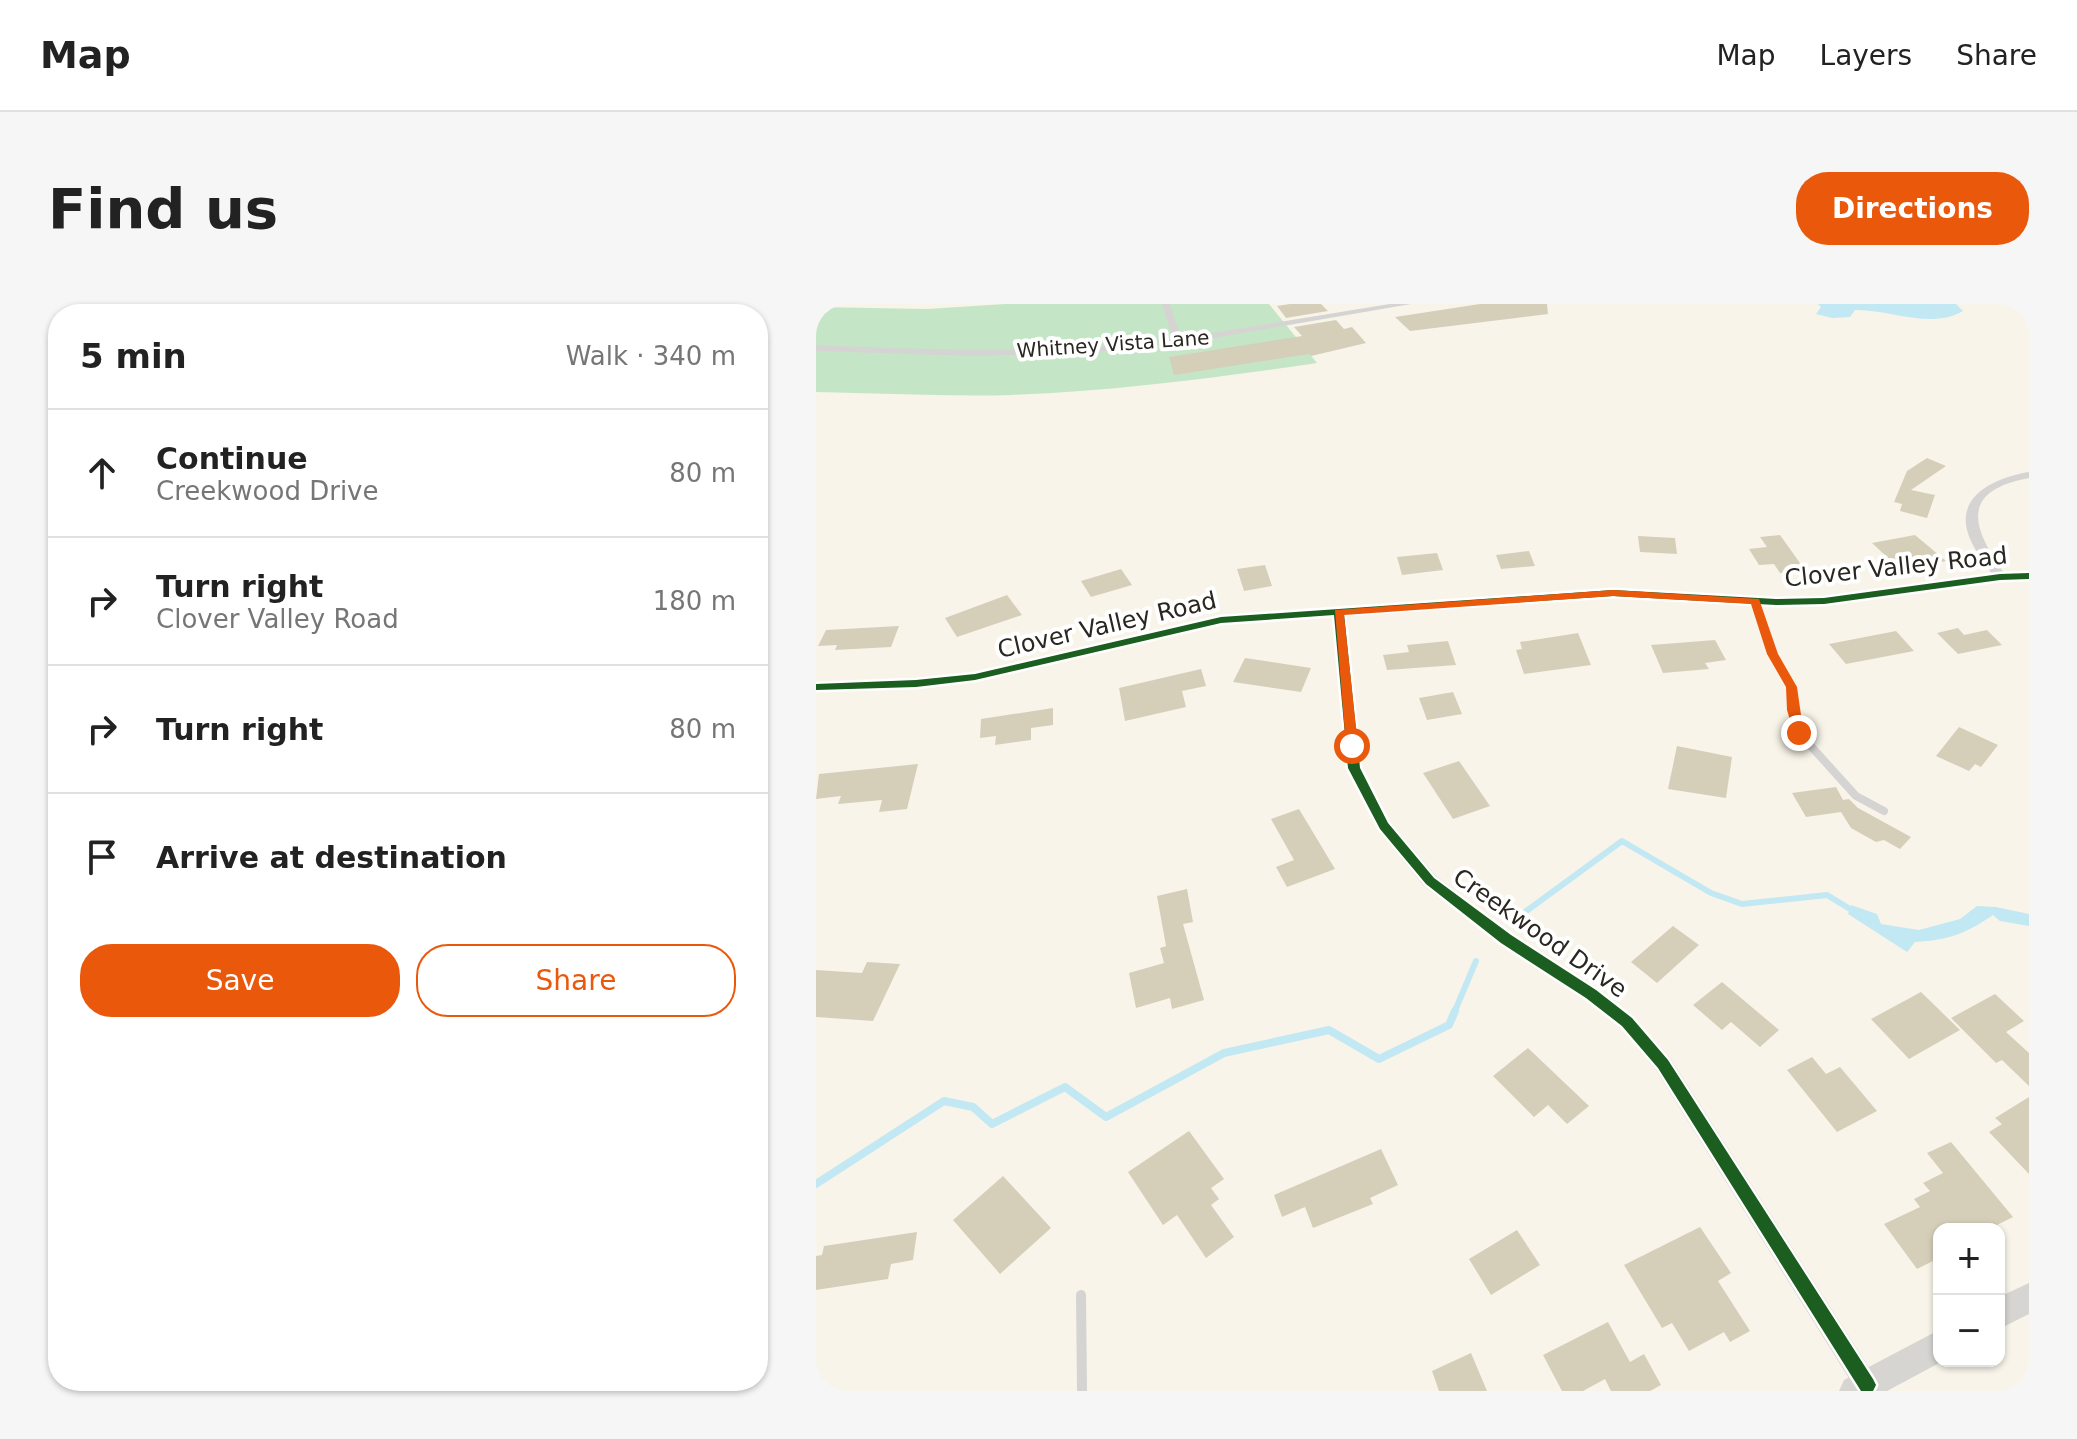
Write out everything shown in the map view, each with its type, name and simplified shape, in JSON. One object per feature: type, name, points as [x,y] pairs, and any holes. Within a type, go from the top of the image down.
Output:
[{"type":"street","points":[[1166,304],[1178,341]]},
{"type":"street","points":[[1353,304],[1362,312]]},
{"type":"street","name":"Whitney Vista Lane","points":[[816,348],[1015,352],[1123,348],[1239,334],[1407,304]]},
{"type":"street","points":[[2000,577],[1971,525],[1973,506],[1986,491],[2001,481],[2029,475]]},
{"type":"street","name":"Clover Valley Road","points":[[816,687],[904,685],[974,677],[1221,620],[1613,593],[1756,601],[1824,601],[2000,577],[2029,576]]},
{"type":"street","name":"Creekwood Drive","points":[[1339,612],[1354,768],[1384,826],[1430,881],[1506,939],[1591,994],[1627,1022],[1663,1064],[1861,1388]]},
{"type":"street","points":[[2005,1311],[2029,1298]]},
{"type":"street","points":[[1861,1388],[1933,1349]]},
{"type":"lane","points":[[1756,601],[1773,654],[1792,687],[1793,710],[1799,733],[1856,796],[1884,811]]},
{"type":"lane","points":[[1081,1295],[1082,1391]]},
{"type":"green space","points":[[1005,304],[1269,304],[1317,363],[1165,383],[1050,393],[963,396],[816,392],[816,307],[927,309]]},
{"type":"water","points":[[1818,304],[1956,304],[1963,311],[1937,319],[1924,319],[1855,310],[1850,317],[1832,318],[1816,314],[1821,307]]},
{"type":"water","points":[[1851,905],[1877,914],[1881,924],[1919,930],[1960,919],[1977,906],[2029,914],[2029,926],[2000,921],[1993,915],[1956,935],[1915,942],[1907,952],[1848,914]]},
{"type":"building","points":[[1321,304],[1328,311],[1286,318],[1277,306]]},
{"type":"building","points":[[1480,304],[1547,304],[1548,314],[1410,331],[1395,317]]},
{"type":"building","points":[[1336,320],[1344,329],[1352,327],[1366,343],[1311,356],[1174,375],[1169,357],[1302,336],[1294,327]]},
{"type":"building","points":[[1927,458],[1946,466],[1911,490],[1935,495],[1927,518],[1900,511],[1902,504],[1894,502],[1907,471]]},
{"type":"building","points":[[1780,535],[1805,570],[1780,573],[1774,564],[1759,565],[1749,549],[1767,547],[1760,537]]},
{"type":"building","points":[[1915,535],[1946,561],[1902,571],[1872,543]]},
{"type":"building","points":[[1638,536],[1675,538],[1677,554],[1640,552]]},
{"type":"building","points":[[1529,551],[1535,566],[1501,569],[1496,555]]},
{"type":"building","points":[[1437,553],[1443,570],[1402,575],[1397,557]]},
{"type":"building","points":[[1265,565],[1272,586],[1244,591],[1237,569]]},
{"type":"building","points":[[1121,569],[1132,585],[1091,597],[1081,581]]},
{"type":"building","points":[[1007,595],[1022,615],[957,637],[945,618]]},
{"type":"building","points":[[899,626],[891,647],[835,650],[837,645],[818,646],[826,630]]},
{"type":"building","points":[[1958,628],[1964,635],[1987,630],[2002,645],[1958,654],[1937,633]]},
{"type":"building","points":[[1896,631],[1914,651],[1846,664],[1829,644]]},
{"type":"building","points":[[1578,633],[1591,665],[1524,674],[1516,650],[1522,649],[1520,642]]},
{"type":"building","points":[[1715,640],[1726,660],[1705,663],[1709,669],[1663,673],[1651,645]]},
{"type":"building","points":[[1448,641],[1456,665],[1387,670],[1383,655],[1409,652],[1407,645]]},
{"type":"building","points":[[1245,658],[1311,668],[1301,692],[1233,682]]},
{"type":"building","points":[[1201,669],[1206,686],[1182,691],[1186,707],[1125,721],[1119,688]]},
{"type":"building","points":[[1453,692],[1462,714],[1427,720],[1419,698]]},
{"type":"building","points":[[1053,708],[1053,725],[1031,728],[1031,740],[995,745],[996,736],[980,738],[981,719]]},
{"type":"building","points":[[1959,727],[1998,745],[1981,767],[1975,764],[1969,771],[1936,756]]},
{"type":"building","points":[[1677,746],[1732,757],[1726,798],[1668,789]]},
{"type":"building","points":[[1459,761],[1490,806],[1453,819],[1423,773]]},
{"type":"building","points":[[918,764],[907,809],[879,812],[882,800],[838,804],[841,796],[816,799],[819,774]]},
{"type":"building","points":[[1836,787],[1843,800],[1849,799],[1858,808],[1911,837],[1900,849],[1884,840],[1876,842],[1851,828],[1841,812],[1806,817],[1792,793]]},
{"type":"building","points":[[1299,809],[1335,869],[1287,887],[1276,867],[1294,860],[1271,819]]},
{"type":"building","points":[[1187,889],[1193,922],[1183,924],[1204,1000],[1172,1009],[1170,998],[1136,1008],[1129,973],[1164,963],[1160,948],[1166,946],[1157,896]]},
{"type":"building","points":[[1673,926],[1699,945],[1657,983],[1631,962]]},
{"type":"building","points":[[867,962],[900,964],[873,1021],[816,1017],[816,970],[862,973]]},
{"type":"building","points":[[1722,982],[1779,1030],[1760,1047],[1731,1022],[1722,1030],[1693,1005]]},
{"type":"building","points":[[1921,992],[1960,1030],[1909,1059],[1871,1019]]},
{"type":"building","points":[[1995,994],[2024,1021],[2006,1032],[2029,1053],[2029,1086],[2002,1060],[1996,1063],[1951,1018]]},
{"type":"building","points":[[1528,1048],[1589,1106],[1567,1124],[1548,1105],[1534,1117],[1493,1076]]},
{"type":"building","points":[[1812,1057],[1826,1074],[1840,1067],[1877,1111],[1837,1132],[1787,1070]]},
{"type":"building","points":[[2029,1097],[2029,1174],[1989,1132],[2002,1124],[1995,1118]]},
{"type":"building","points":[[1189,1131],[1224,1179],[1211,1188],[1219,1199],[1211,1205],[1234,1237],[1206,1258],[1177,1215],[1163,1225],[1128,1172]]},
{"type":"building","points":[[1951,1142],[2013,1217],[2001,1223],[1933,1223],[1933,1261],[1917,1269],[1884,1224],[1920,1207],[1914,1199],[1930,1191],[1923,1183],[1943,1173],[1927,1153]]},
{"type":"building","points":[[1381,1149],[1398,1185],[1370,1198],[1373,1204],[1313,1228],[1305,1207],[1282,1217],[1274,1195]]},
{"type":"building","points":[[1003,1176],[1051,1228],[1000,1274],[953,1220]]},
{"type":"building","points":[[1700,1227],[1731,1273],[1718,1281],[1750,1331],[1730,1342],[1724,1332],[1689,1351],[1672,1323],[1662,1328],[1624,1265]]},
{"type":"building","points":[[1517,1230],[1540,1265],[1491,1295],[1469,1259]]},
{"type":"building","points":[[917,1232],[913,1260],[891,1264],[888,1279],[816,1290],[816,1256],[822,1255],[824,1246]]},
{"type":"building","points":[[1608,1322],[1630,1362],[1644,1354],[1661,1385],[1650,1391],[1611,1391],[1605,1379],[1583,1391],[1562,1391],[1543,1355]]},
{"type":"building","points":[[1471,1353],[1487,1391],[1439,1391],[1432,1371]]},
{"type":"waterway","points":[[1525,912],[1622,841],[1711,893],[1742,904],[1827,895],[1850,909]]},
{"type":"waterway","points":[[1454,1013],[1476,961]]},
{"type":"waterway","points":[[816,1184],[944,1101],[973,1107],[992,1124],[1065,1087],[1106,1117],[1224,1053],[1329,1030],[1379,1059],[1449,1025],[1455,1011]]},
{"type":"cycle path","points":[[816,687],[876,686],[975,677],[1221,620],[1613,593],[1776,602],[1824,601],[2000,577],[2029,576]]},
{"type":"cycle path","points":[[1339,612],[1354,768],[1384,826],[1430,881],[1506,939],[1591,994],[1627,1022],[1663,1064],[1867,1385]]},
{"type":"route","points":[[1352,746],[1339,612],[1613,593],[1756,601],[1773,654],[1792,687],[1793,710],[1799,733]]}]
